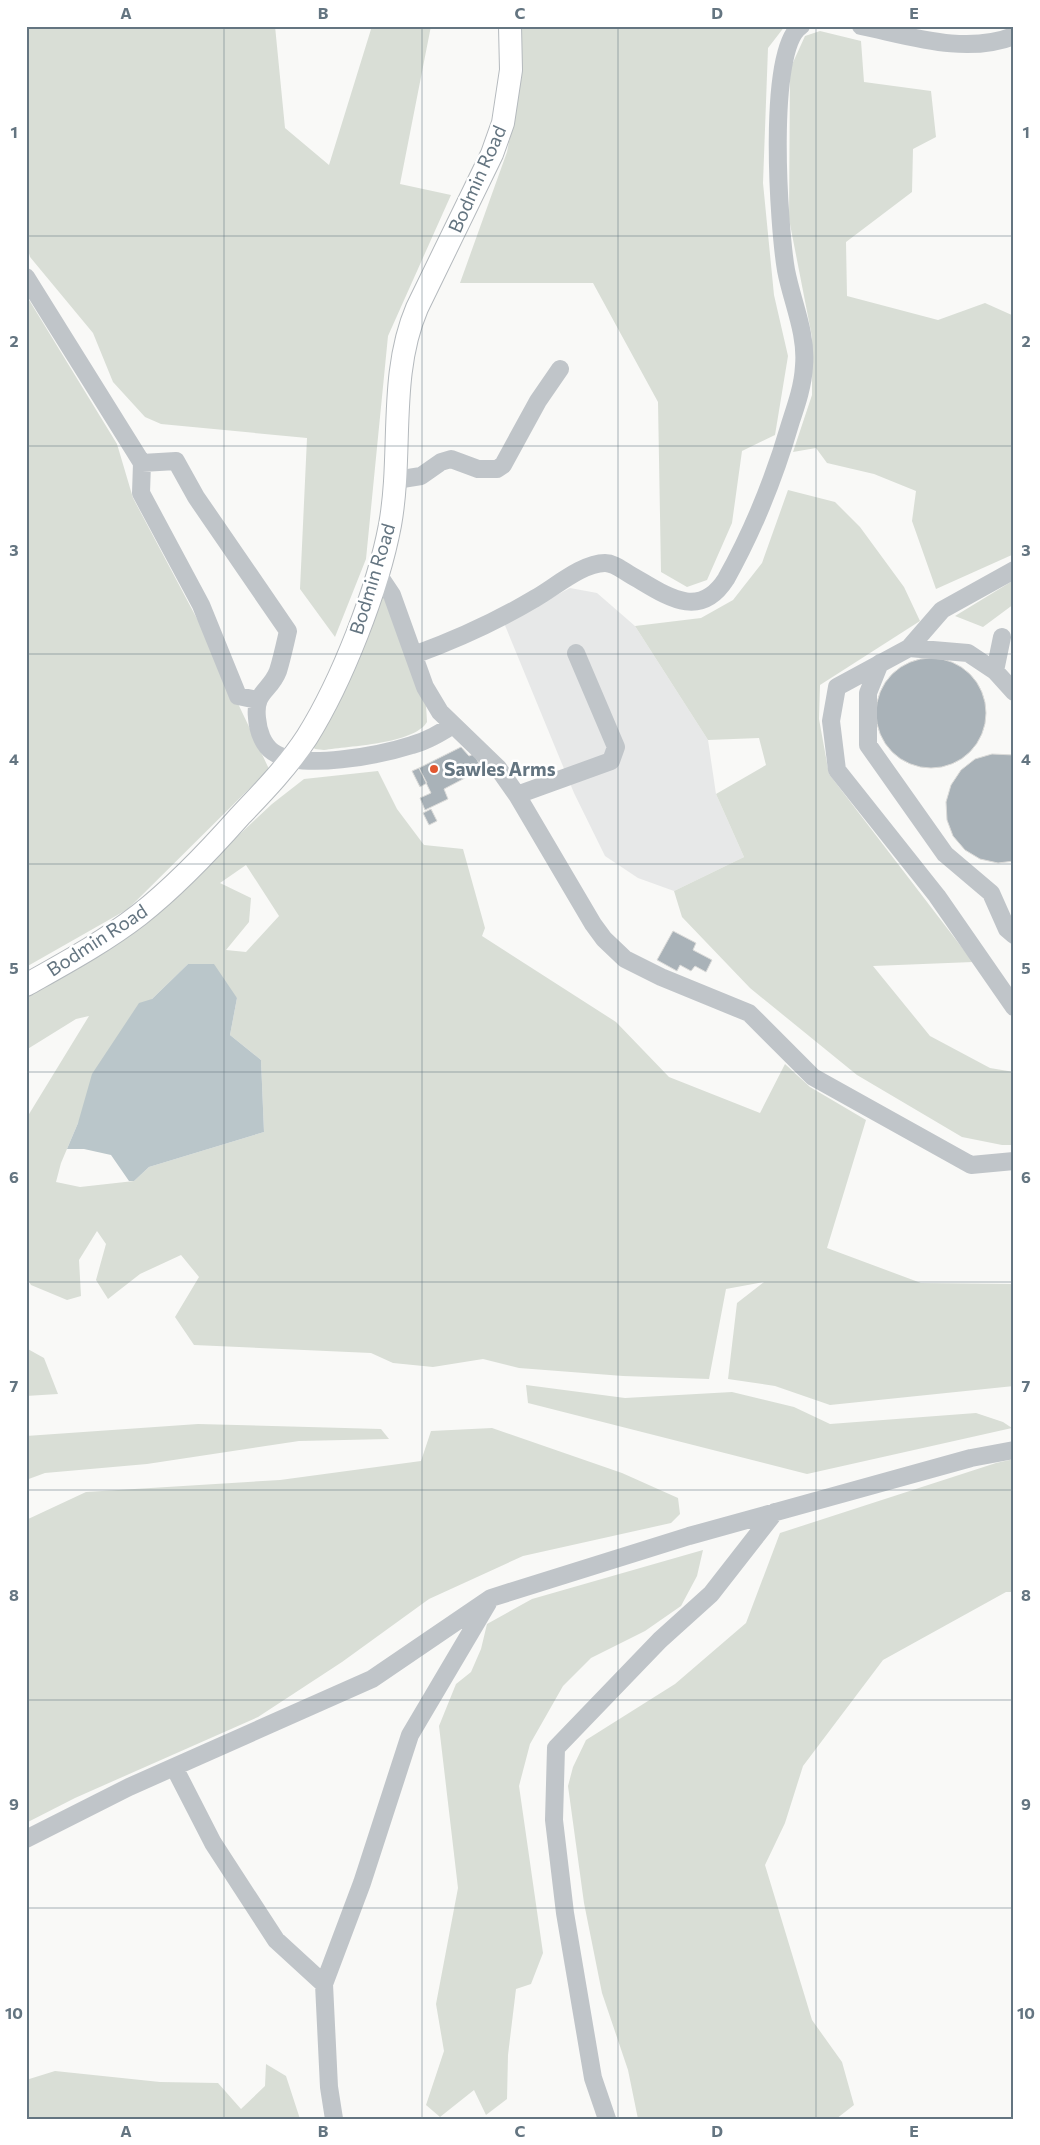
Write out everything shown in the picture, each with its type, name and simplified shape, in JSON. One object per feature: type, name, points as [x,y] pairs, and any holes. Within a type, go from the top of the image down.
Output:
[{"type":"main road","name":"Bodmin Road","points":[[26,985],[99,942],[140,914],[216,842],[291,758],[306,738],[331,692],[378,574],[390,526],[396,480],[400,381],[404,348],[418,308],[482,176],[501,131],[510,79],[510,26]]},
{"type":"street","points":[[414,655],[438,646],[513,611],[536,599],[562,580],[605,563],[616,566],[659,591],[686,603],[709,598],[719,591],[764,501],[802,388],[805,366],[804,344],[786,272],[779,188],[781,79],[784,54],[790,38],[801,26]]},
{"type":"street","points":[[861,26],[964,44],[984,44],[1014,36]]},
{"type":"street","points":[[26,277],[142,463],[141,493],[201,605],[238,696],[257,700]]},
{"type":"street","points":[[396,480],[421,476],[441,462],[451,459],[478,469],[497,469],[503,465],[533,409],[560,369]]},
{"type":"street","points":[[142,463],[176,461],[196,497],[288,631],[277,674],[257,700],[257,718],[265,744],[278,755],[291,758],[322,760],[387,751],[424,741],[453,725]]},
{"type":"street","points":[[1014,570],[942,610],[909,648],[837,687],[831,721],[837,770],[937,896],[1014,1007]]},
{"type":"street","points":[[378,574],[392,595],[433,702],[453,725],[486,754],[517,795],[593,924],[604,939],[625,959],[661,977],[749,1013],[813,1077],[971,1164],[1014,1162]]},
{"type":"street","points":[[996,671],[1002,637]]},
{"type":"street","points":[[909,648],[968,653],[996,671],[1014,692]]},
{"type":"street","points":[[517,795],[612,762],[616,748],[576,654]]},
{"type":"street","points":[[880,663],[868,693],[868,745],[946,854],[991,892],[1007,929],[1014,935]]},
{"type":"street","points":[[26,1839],[174,1767],[372,1679],[491,1598],[689,1536],[970,1458],[1014,1450]]},
{"type":"street","points":[[607,2119],[593,2078],[565,1913],[554,1820],[556,1748],[660,1640],[711,1594],[775,1512]]},
{"type":"street","points":[[334,2119],[329,2087],[324,1984],[362,1883],[410,1735],[491,1598]]},
{"type":"street","points":[[174,1767],[213,1843],[276,1940],[324,1984]]},
{"type":"path","points":[[26,703],[26,710]]},
{"type":"shaded area","points":[[26,26],[275,26],[285,128],[329,165],[372,26],[431,26],[400,184],[451,195],[388,336],[366,559],[335,637],[300,589],[307,438],[161,424],[145,417],[113,382],[93,333],[30,257],[26,242]]},
{"type":"shaded area","points":[[522,26],[785,26],[768,48],[763,183],[774,295],[788,356],[775,435],[742,451],[732,523],[707,580],[687,587],[661,572],[658,402],[593,283],[460,283],[507,152],[522,75]]},
{"type":"shaded area","points":[[820,31],[861,41],[864,82],[931,91],[936,137],[913,149],[912,192],[846,242],[847,296],[938,320],[985,303],[1014,316],[1014,554],[936,589],[912,521],[916,491],[874,474],[827,463],[816,448],[793,452],[812,395],[812,337],[789,219],[790,69],[805,36]]},
{"type":"shaded area","points":[[26,295],[117,444],[133,498],[204,632],[269,769],[128,909],[26,967]]},
{"type":"shaded area","points":[[788,490],[835,502],[860,527],[904,587],[920,621],[820,685],[819,719],[829,774],[973,962],[873,966],[930,1036],[990,1068],[1014,1072],[1014,1145],[1002,1145],[962,1137],[857,1075],[750,988],[682,917],[674,891],[744,857],[716,794],[766,765],[759,738],[708,740],[635,626],[701,618],[733,600],[762,563]]},
{"type":"shaded area","points":[[1014,580],[1014,604],[983,627],[955,616]]},
{"type":"shaded area","points":[[387,586],[425,687],[427,722],[420,729],[409,735],[380,743],[324,750],[315,749],[313,747]]},
{"type":"shaded area","points":[[570,588],[597,593],[635,626],[708,740],[716,794],[744,857],[674,891],[638,878],[605,856],[574,793],[504,623]]},
{"type":"shaded area","points":[[378,771],[397,809],[424,845],[463,849],[485,928],[482,936],[616,1022],[669,1077],[760,1113],[785,1064],[810,1087],[866,1120],[827,1248],[921,1283],[1014,1284],[1014,1386],[830,1405],[775,1386],[728,1379],[737,1303],[764,1282],[726,1289],[709,1379],[623,1376],[519,1368],[483,1359],[433,1367],[393,1363],[371,1353],[194,1345],[175,1317],[199,1277],[181,1255],[140,1274],[108,1299],[96,1280],[106,1244],[97,1231],[79,1260],[81,1296],[67,1300],[31,1285],[26,1277],[26,1119],[89,1016],[76,1019],[26,1050],[26,995],[198,873],[272,804],[304,779]],"holes":[[[246,865],[279,916],[246,952],[226,950],[249,922],[251,898],[220,883]],[[188,964],[237,998],[230,1035],[261,1060],[264,1132],[149,1167],[134,1181],[80,1187],[56,1182],[61,1163],[78,1123],[152,999]]]},
{"type":"shaded area","points":[[188,964],[214,964],[237,998],[230,1035],[261,1060],[264,1132],[149,1167],[134,1181],[129,1181],[111,1155],[84,1149],[67,1149],[78,1123],[92,1074],[139,1003],[152,999]]},
{"type":"shaded area","points":[[26,1348],[44,1358],[58,1394],[26,1396]]},
{"type":"shaded area","points":[[526,1385],[625,1398],[732,1392],[794,1407],[830,1424],[976,1413],[1003,1422],[1012,1428],[807,1474],[528,1403]]},
{"type":"shaded area","points":[[198,1424],[381,1429],[389,1439],[299,1441],[147,1464],[45,1473],[26,1480],[26,1436]]},
{"type":"shaded area","points":[[492,1428],[622,1473],[678,1498],[680,1514],[671,1523],[523,1556],[429,1599],[342,1662],[258,1717],[75,1798],[26,1823],[26,1520],[86,1492],[280,1480],[421,1461],[431,1431]]},
{"type":"shaded area","points":[[1014,1459],[1014,1592],[1006,1592],[883,1660],[803,1766],[785,1823],[765,1865],[812,2020],[842,2062],[854,2105],[836,2119],[638,2119],[628,2070],[602,1993],[584,1903],[568,1786],[573,1767],[586,1740],[675,1684],[746,1623],[780,1533],[996,1463]]},
{"type":"shaded area","points":[[703,1550],[697,1576],[681,1606],[645,1631],[591,1658],[563,1686],[530,1744],[519,1786],[543,1953],[531,1984],[516,1989],[508,2055],[507,2099],[486,2115],[474,2090],[440,2117],[426,2105],[444,2051],[436,2004],[458,1888],[439,1726],[456,1684],[471,1672],[481,1649],[487,1624],[532,1599]]},
{"type":"shaded area","points":[[266,2064],[286,2076],[300,2119],[26,2119],[26,2080],[55,2071],[160,2082],[218,2083],[241,2109],[265,2086]]},
{"type":"building","points":[[1014,638],[1014,666],[1012,645]]},
{"type":"building","points":[[931,658],[942,659],[952,663],[970,674],[981,692],[985,702],[985,724],[981,734],[970,752],[952,763],[942,767],[931,768],[920,767],[910,763],[892,752],[881,734],[877,724],[876,713],[877,702],[881,692],[892,674],[910,663],[920,659]]},
{"type":"building","points":[[461,747],[469,756],[474,754],[482,769],[444,789],[448,799],[425,810],[420,798],[431,793],[419,768]]},
{"type":"building","points":[[992,754],[1014,755],[1014,861],[998,863],[980,859],[965,850],[953,836],[947,820],[946,802],[951,785],[961,770],[975,759]]},
{"type":"building","points":[[419,768],[427,783],[420,787],[412,771]]},
{"type":"building","points":[[431,809],[437,821],[429,825],[423,813]]},
{"type":"building","points":[[673,931],[696,943],[693,950],[712,960],[706,972],[695,966],[691,971],[680,965],[677,971],[657,960]]},
{"type":"place","name":"Sawles Arms","points":[[434,769]]}]
